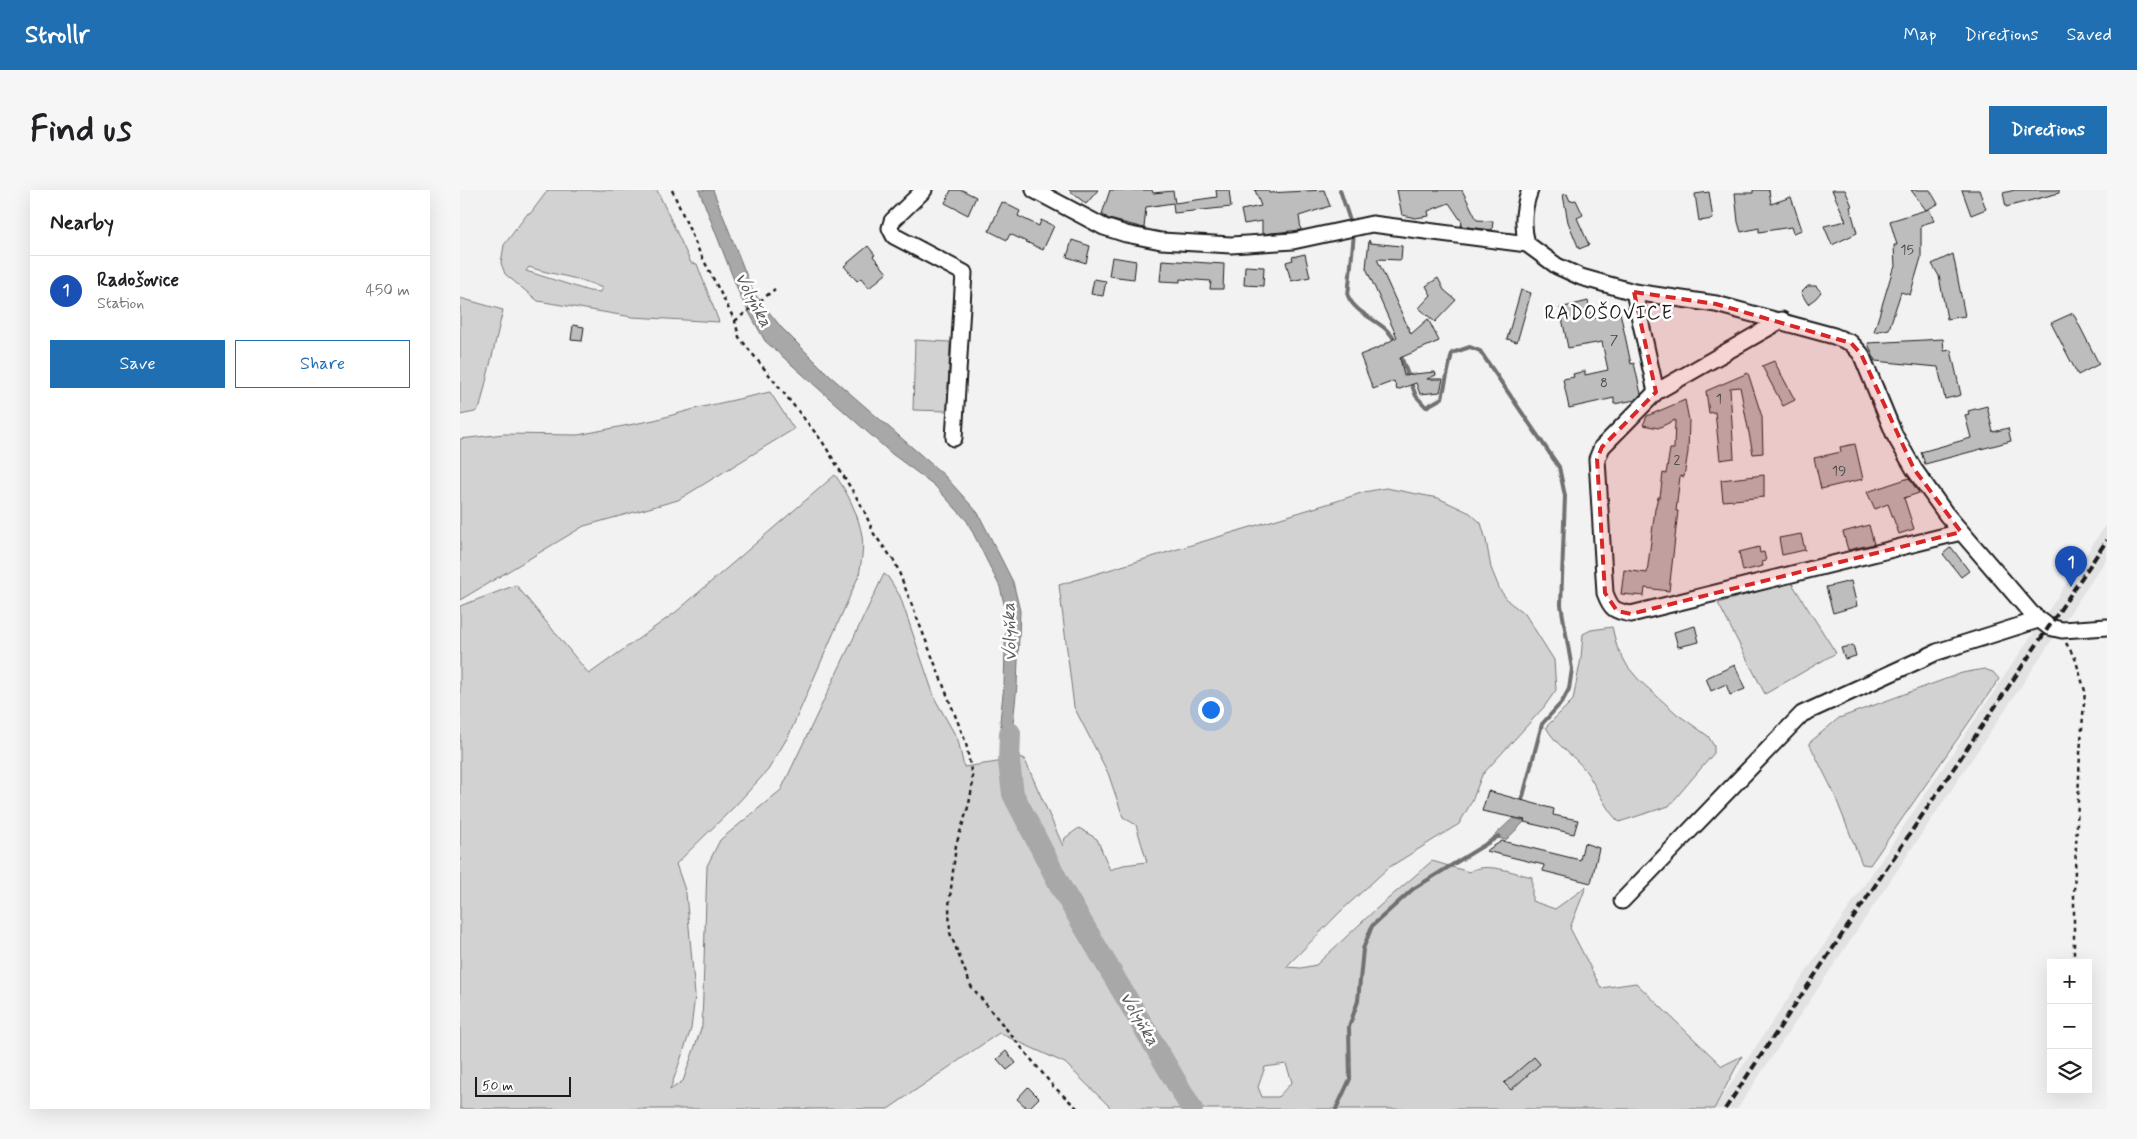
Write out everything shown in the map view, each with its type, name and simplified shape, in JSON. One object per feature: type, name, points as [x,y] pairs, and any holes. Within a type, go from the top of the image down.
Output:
[{"type":"street","points":[[924,190],[892,220],[890,228],[894,236],[964,273],[954,438]]},
{"type":"street","points":[[1034,190],[1104,226],[1126,234],[1160,241],[1232,245],[1293,241],[1372,224],[1527,244],[1556,266],[1581,277],[1634,292],[1716,304],[1782,320],[1834,336],[1851,343],[1860,354],[1896,436],[1914,469],[1961,532],[2038,620],[2049,627],[2062,630],[2107,627]]},
{"type":"street","points":[[1527,244],[1523,227],[1526,198],[1530,190]]},
{"type":"street","points":[[1634,292],[1656,392]]},
{"type":"street","points":[[1782,320],[1656,392],[1602,447],[1597,459],[1605,592],[1609,604],[1617,611],[1631,614],[1961,532]]},
{"type":"street","points":[[1622,901],[1802,714],[1937,652],[2038,620]]},
{"type":"path","points":[[672,190],[699,251],[735,321],[740,337],[822,441],[863,508],[874,534],[895,562],[966,744],[973,782],[969,804],[956,845],[949,906],[950,933],[971,986],[1053,1086],[1078,1109]]},
{"type":"path","points":[[735,321],[775,290]]},
{"type":"path","points":[[2062,630],[2063,639],[2075,658],[2085,691],[2080,753],[2074,893],[2074,959]]},
{"type":"highlighted area","points":[[1634,292],[1716,304],[1851,343],[1861,354],[1914,469],[1961,532],[1631,614],[1617,611],[1605,593],[1597,459],[1602,447],[1656,392]]},
{"type":"shaded area","points":[[548,190],[657,190],[691,263],[697,264],[719,322],[632,317],[538,301],[505,274],[501,263],[504,245],[528,213],[530,214]],"holes":[[[529,267],[585,281],[602,288],[600,292],[589,291],[526,271]]]},
{"type":"shaded area","points":[[460,298],[503,310],[480,407],[475,412],[460,415]]},
{"type":"shaded area","points":[[915,340],[950,342],[947,411],[913,410]]},
{"type":"shaded area","points":[[770,392],[794,429],[678,500],[584,526],[460,600],[460,439],[504,434],[578,435],[654,420]]},
{"type":"shaded area","points":[[835,475],[852,504],[862,536],[863,546],[859,575],[789,735],[768,770],[735,806],[676,864],[686,893],[695,995],[691,1029],[670,1090],[683,1081],[702,1026],[707,866],[720,840],[781,790],[884,574],[900,596],[935,699],[958,740],[964,767],[1024,758],[1063,846],[1065,838],[1079,828],[1097,839],[1110,870],[1123,865],[1147,862],[1136,825],[1123,817],[1108,773],[1074,707],[1059,585],[1364,492],[1386,488],[1438,498],[1470,513],[1481,523],[1491,568],[1500,590],[1509,602],[1525,614],[1554,660],[1556,690],[1544,707],[1482,775],[1472,801],[1459,824],[1388,868],[1341,911],[1286,967],[1301,968],[1316,965],[1375,910],[1432,861],[1469,872],[1483,868],[1500,869],[1532,877],[1532,901],[1555,909],[1586,887],[1570,928],[1601,988],[1636,983],[1722,1066],[1742,1056],[1714,1109],[1112,1109],[1065,1063],[999,1033],[888,1109],[460,1109],[460,606],[516,585],[589,674],[676,612]],"holes":[[[1286,1064],[1292,1082],[1278,1097],[1262,1097],[1258,1087],[1265,1067]]]},
{"type":"shaded area","points":[[2107,523],[2107,558],[1737,1109],[1714,1109]]},
{"type":"shaded area","points":[[1791,582],[1836,653],[1765,694],[1718,603]]},
{"type":"shaded area","points":[[1612,627],[1617,647],[1628,667],[1639,680],[1677,714],[1708,736],[1714,746],[1714,753],[1669,806],[1619,822],[1609,810],[1585,770],[1550,734],[1546,727],[1573,700],[1581,658],[1583,634],[1591,630]]},
{"type":"shaded area","points":[[1984,669],[1993,672],[1999,679],[1870,865],[1862,864],[1833,791],[1809,743],[1839,718],[1962,673]]},
{"type":"water","points":[[699,190],[713,190],[753,292],[781,327],[830,376],[944,475],[978,513],[1013,582],[1020,611],[1017,685],[1009,762],[1000,721],[1004,685],[1006,612],[1000,587],[967,521],[934,485],[892,454],[765,341],[741,298]]},
{"type":"water","points":[[1513,818],[1525,821],[1506,840],[1493,837]]},
{"type":"building","points":[[951,190],[962,190],[976,197],[968,215],[945,203]]},
{"type":"building","points":[[1069,190],[1098,190],[1086,204]]},
{"type":"building","points":[[1110,190],[1152,190],[1153,193],[1173,191],[1175,203],[1217,197],[1216,190],[1229,190],[1231,207],[1174,213],[1173,203],[1146,207],[1144,228],[1109,219],[1102,214]]},
{"type":"building","points":[[1255,190],[1268,190],[1269,193],[1324,190],[1330,206],[1299,216],[1301,230],[1262,234],[1262,221],[1244,224],[1241,210],[1261,206]]},
{"type":"building","points":[[1397,190],[1462,190],[1477,220],[1493,221],[1492,230],[1461,226],[1462,222],[1449,203],[1428,211],[1429,216],[1415,218],[1402,215]]},
{"type":"building","points":[[1753,190],[1769,190],[1771,204],[1791,197],[1802,230],[1793,233],[1791,227],[1759,232],[1759,228],[1741,232],[1735,193],[1753,193]]},
{"type":"building","points":[[1832,190],[1845,190],[1852,206],[1850,207],[1857,233],[1832,245],[1824,226],[1846,221]]},
{"type":"building","points":[[1911,190],[1930,190],[1938,204],[1926,210]]},
{"type":"building","points":[[1962,190],[1979,190],[1986,209],[1971,215]]},
{"type":"building","points":[[2015,190],[2059,190],[2059,193],[2006,207],[2003,193]]},
{"type":"building","points":[[1709,192],[1713,219],[1699,221],[1695,194]]},
{"type":"building","points":[[1567,194],[1570,201],[1576,200],[1583,215],[1577,218],[1589,245],[1579,249],[1568,222],[1563,195]]},
{"type":"building","points":[[1002,202],[1020,211],[1018,216],[1039,226],[1041,220],[1054,226],[1043,250],[1010,234],[1007,240],[989,231]]},
{"type":"building","points":[[1929,209],[1934,221],[1921,225],[1921,258],[1910,295],[1901,292],[1889,329],[1874,332],[1895,267],[1894,245],[1897,245],[1890,221]]},
{"type":"building","points":[[1072,240],[1090,246],[1086,263],[1067,257]]},
{"type":"building","points":[[1369,240],[1370,243],[1402,246],[1401,260],[1377,259],[1411,334],[1428,319],[1439,341],[1400,358],[1404,375],[1435,372],[1436,375],[1427,379],[1443,379],[1440,392],[1420,394],[1416,383],[1397,390],[1394,381],[1373,389],[1360,355],[1380,347],[1397,337],[1366,268]]},
{"type":"building","points":[[868,246],[875,255],[873,256],[887,273],[869,288],[861,278],[857,281],[844,266]]},
{"type":"building","points":[[1305,254],[1310,277],[1291,281],[1286,262],[1293,260],[1292,257]]},
{"type":"building","points":[[1953,254],[1965,316],[1947,319],[1939,276],[1932,264]]},
{"type":"building","points":[[1112,257],[1136,261],[1134,279],[1109,276]]},
{"type":"building","points":[[1162,260],[1224,264],[1223,289],[1210,289],[1211,281],[1180,279],[1180,282],[1160,281]]},
{"type":"building","points":[[1245,266],[1264,267],[1263,286],[1244,285]]},
{"type":"building","points":[[1438,278],[1444,290],[1456,300],[1435,322],[1419,308],[1431,295],[1426,286]]},
{"type":"building","points":[[1094,279],[1106,281],[1103,296],[1091,294]]},
{"type":"building","points":[[1808,286],[1816,286],[1821,292],[1808,304],[1801,293]]},
{"type":"building","points":[[1521,290],[1531,293],[1517,342],[1507,339]]},
{"type":"building","points":[[1588,301],[1591,319],[1620,312],[1631,364],[1634,363],[1641,394],[1635,400],[1614,404],[1614,398],[1569,408],[1563,379],[1574,377],[1573,374],[1585,371],[1585,375],[1608,370],[1602,342],[1568,348],[1560,308]]},
{"type":"building","points":[[2073,313],[2099,364],[2078,375],[2051,323]]},
{"type":"building","points":[[573,325],[584,327],[582,341],[571,340]]},
{"type":"building","points":[[1943,339],[1944,351],[1951,350],[1961,395],[1945,399],[1938,367],[1875,361],[1868,343]]},
{"type":"building","points":[[1774,361],[1795,400],[1783,406],[1762,366]]},
{"type":"building","points":[[1748,373],[1762,417],[1763,453],[1753,454],[1740,387],[1730,388],[1734,458],[1720,460],[1715,412],[1709,413],[1706,391]]},
{"type":"building","points":[[1685,400],[1689,420],[1688,452],[1684,477],[1680,476],[1669,591],[1645,588],[1644,596],[1621,594],[1624,570],[1647,573],[1655,509],[1658,497],[1660,497],[1663,473],[1666,474],[1670,449],[1674,449],[1675,420],[1658,428],[1643,425],[1647,416]]},
{"type":"building","points":[[1987,406],[1993,432],[2008,428],[2011,441],[1925,464],[1921,452],[1971,438],[1965,415],[1969,414],[1968,411]]},
{"type":"building","points":[[1855,444],[1863,479],[1821,489],[1814,458],[1841,452],[1840,447]]},
{"type":"building","points":[[1764,475],[1764,497],[1723,501],[1721,480]]},
{"type":"building","points":[[1909,478],[1919,493],[1904,498],[1914,529],[1899,534],[1888,504],[1875,509],[1867,492]]},
{"type":"building","points":[[1869,525],[1874,544],[1848,550],[1843,532]]},
{"type":"building","points":[[1801,534],[1805,550],[1782,555],[1779,538]]},
{"type":"building","points":[[1759,547],[1760,553],[1764,552],[1766,561],[1762,562],[1763,566],[1743,571],[1739,552]]},
{"type":"building","points":[[1951,547],[1969,571],[1961,577],[1943,554]]},
{"type":"building","points":[[1851,581],[1857,606],[1833,613],[1826,587]]},
{"type":"building","points":[[1695,626],[1699,642],[1678,647],[1674,632]]},
{"type":"building","points":[[1853,645],[1856,656],[1845,659],[1841,648]]},
{"type":"building","points":[[1735,665],[1745,689],[1730,695],[1726,684],[1711,691],[1706,678]]},
{"type":"building","points":[[1488,791],[1554,809],[1553,815],[1578,820],[1574,834],[1524,822],[1525,820],[1482,811]]},
{"type":"building","points":[[1502,841],[1580,860],[1584,843],[1599,848],[1591,883],[1543,871],[1544,865],[1486,851]]},
{"type":"building","points":[[1006,1051],[1016,1063],[1007,1070],[997,1059]]},
{"type":"building","points":[[1534,1057],[1540,1064],[1511,1090],[1504,1083]]},
{"type":"building","points":[[1028,1087],[1039,1098],[1028,1109],[1017,1099]]},
{"type":"waterway","points":[[1340,190],[1351,224]]},
{"type":"waterway","points":[[1354,233],[1348,296],[1358,309],[1386,329],[1396,343]]},
{"type":"waterway","points":[[1400,354],[1416,396],[1426,407],[1442,398],[1452,353],[1470,347],[1480,351],[1559,467],[1565,496],[1561,605],[1572,669],[1569,689],[1562,702],[1542,724],[1521,804]]},
{"type":"waterway","name":"Volyňka","points":[[1010,733],[1009,762],[1013,794],[1062,889],[1192,1109]]},
{"type":"waterway","points":[[1336,1109],[1350,1079],[1349,1027],[1358,1001],[1363,949],[1372,926],[1413,889],[1499,836]]},
{"type":"railway","points":[[1725,1109],[2107,540]]},
{"type":"place","name":"Radošovice","points":[[2071,587]]},
{"type":"district","name":"RADOŠOVICE","points":[[1609,313]]}]
